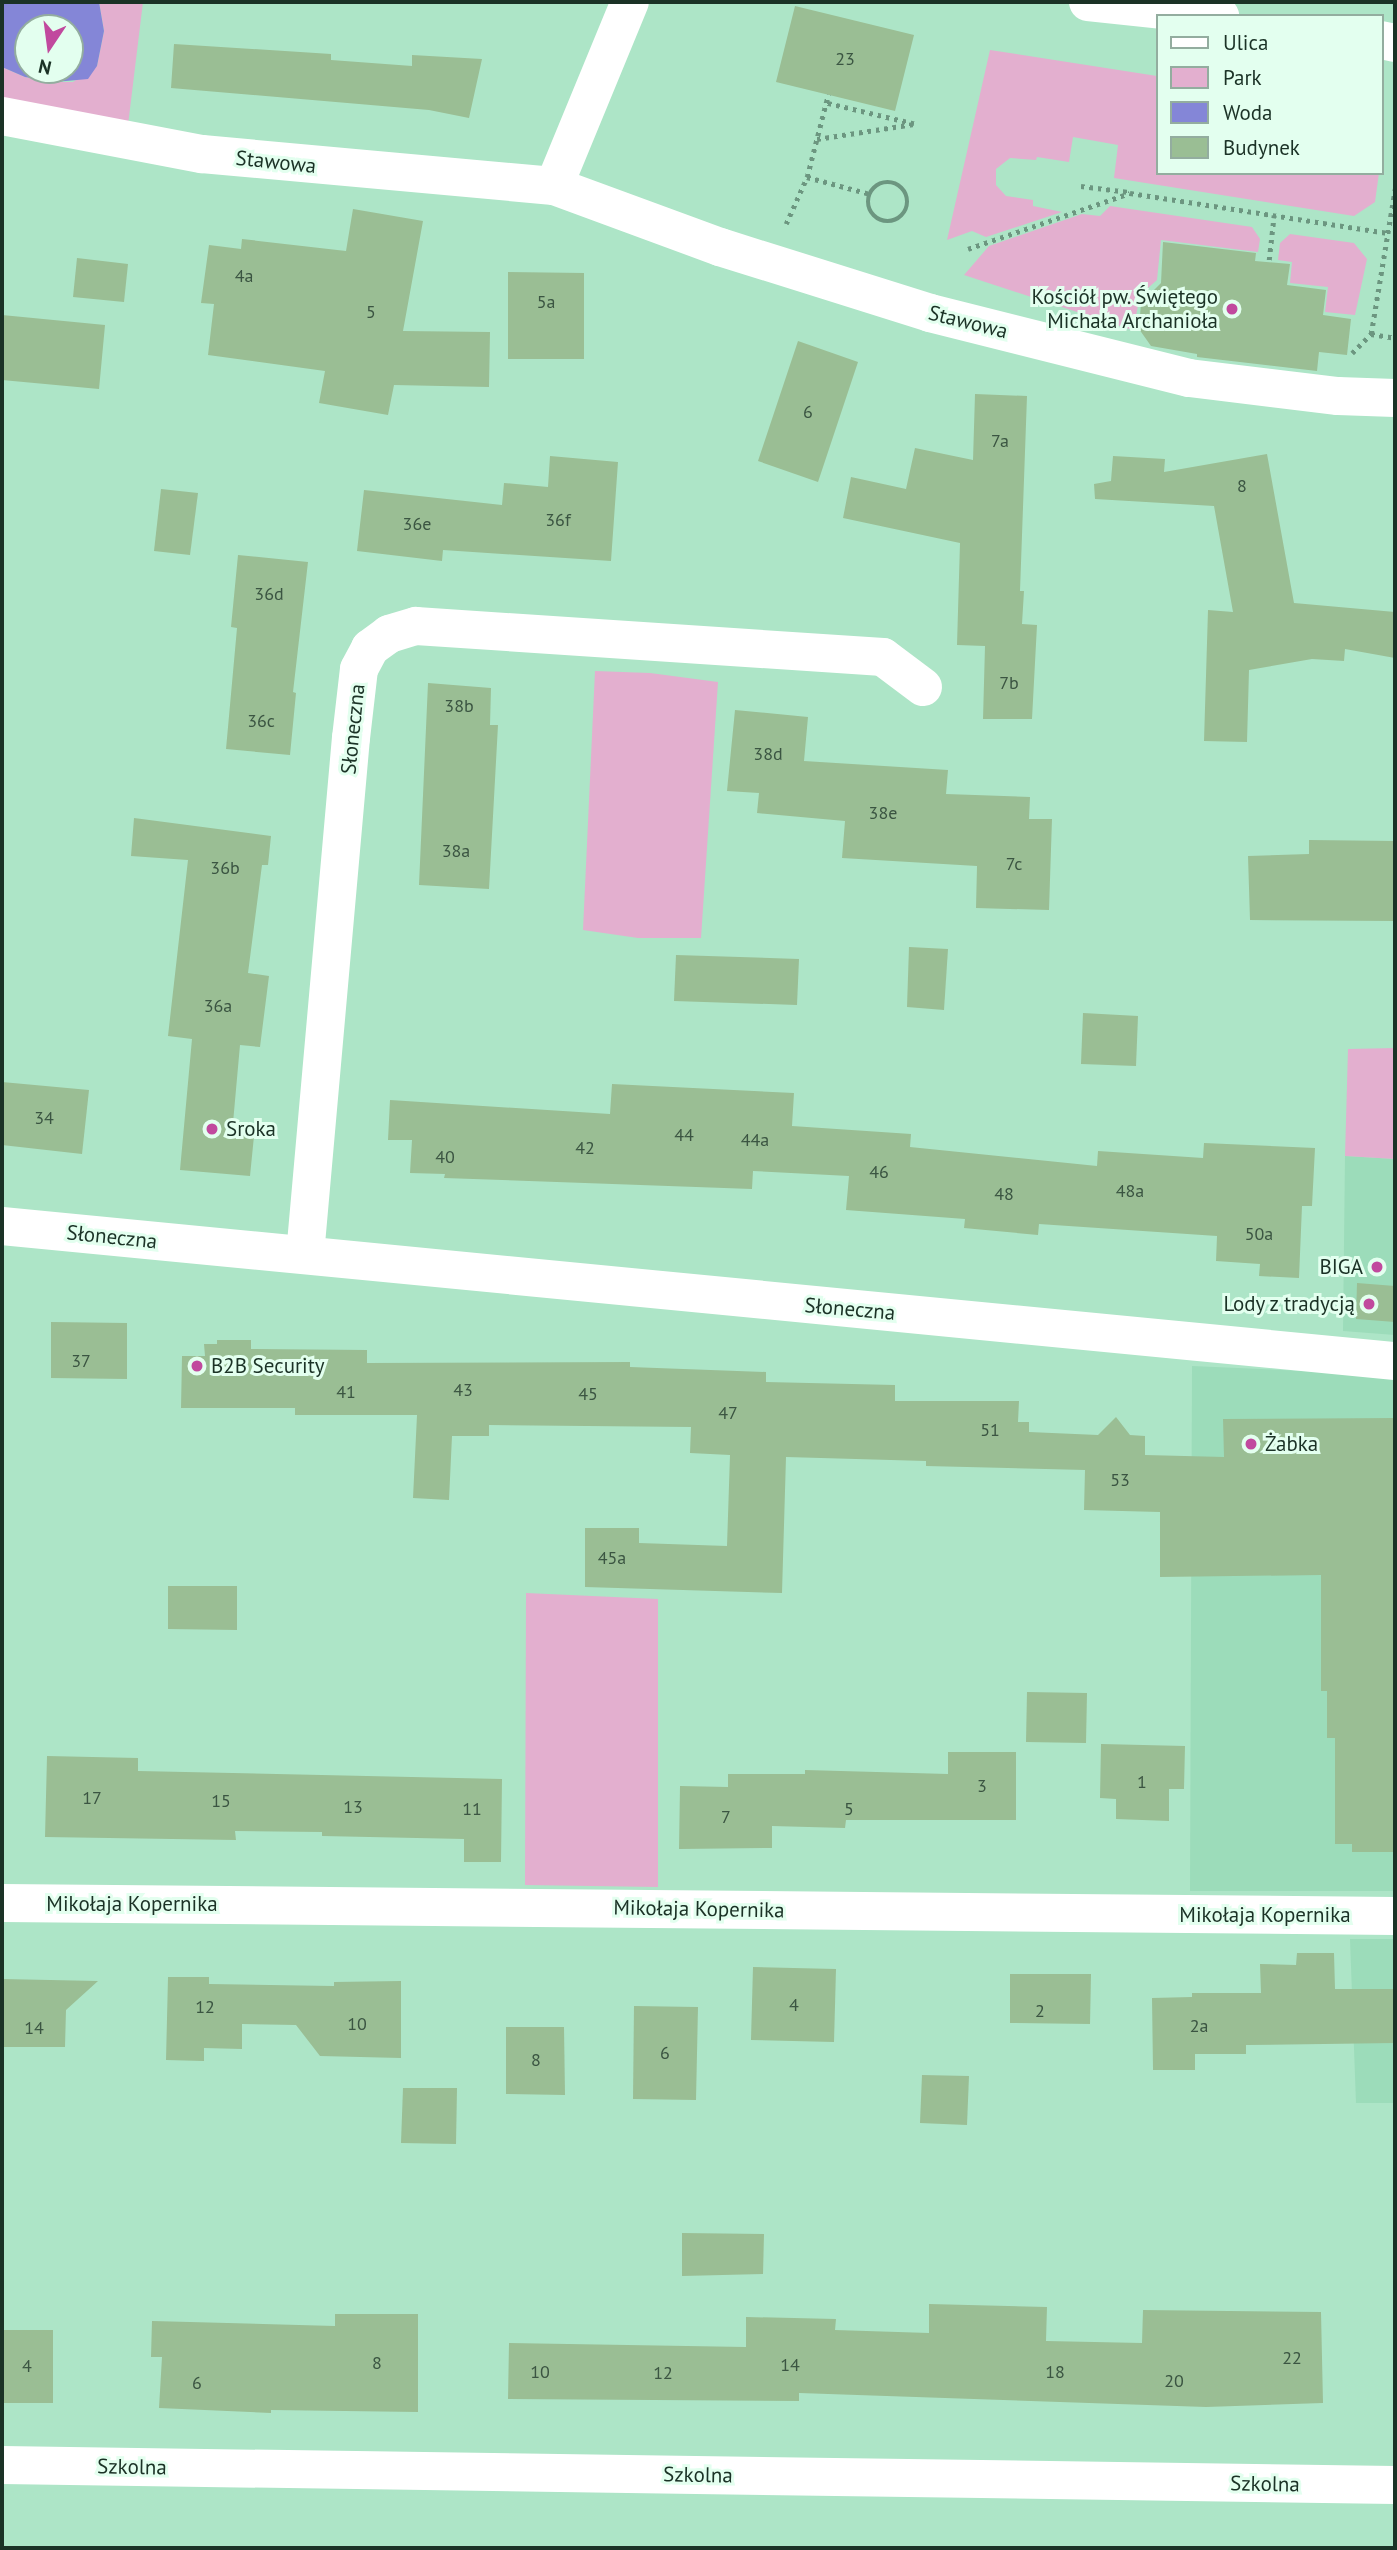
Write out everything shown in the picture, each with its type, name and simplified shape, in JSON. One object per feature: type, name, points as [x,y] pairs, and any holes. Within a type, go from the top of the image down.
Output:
[{"type":"street","points":[[554,186],[630,2]]},
{"type":"street","points":[[1088,2],[1201,14]]},
{"type":"street","name":"Stawowa","points":[[2,116],[202,155],[554,186],[775,265],[930,313],[1189,378],[1338,396],[1395,398]]},
{"type":"street","name":"Słoneczna","points":[[305,1255],[353,724],[359,669],[370,648],[389,634],[416,626],[883,657],[923,687]]},
{"type":"street","name":"Słoneczna","points":[[2,1226],[1395,1361]]},
{"type":"street","name":"Mikołaja Kopernika","points":[[2,1903],[1395,1916]]},
{"type":"street","name":"Szkolna","points":[[2,2465],[1395,2486]]},
{"type":"path","points":[[775,265],[789,215],[807,177],[828,95]]},
{"type":"path","points":[[817,139],[914,124],[826,103]]},
{"type":"path","points":[[807,177],[870,194]]},
{"type":"path","points":[[893,182],[905,191],[908,206],[899,218],[884,221],[872,213],[870,194],[877,185],[893,182]]},
{"type":"path","points":[[1081,186],[1388,233]]},
{"type":"path","points":[[1338,396],[1343,368],[1350,355],[1371,334],[1395,189]]},
{"type":"path","points":[[968,249],[1130,193]]},
{"type":"path","points":[[1269,260],[1274,215]]},
{"type":"path","points":[[1371,334],[1395,338]]},
{"type":"shaded area","points":[[1345,1156],[1395,1159],[1395,1335],[1343,1331]]},
{"type":"shaded area","points":[[1192,1366],[1395,1375],[1395,1891],[1190,1891]]},
{"type":"shaded area","points":[[1350,1939],[1395,1939],[1395,2103],[1356,2103]]},
{"type":"green space","points":[[99,2],[143,2],[128,125],[2,103],[2,67],[14,72],[14,84],[84,84],[84,75],[97,66],[104,31]]},
{"type":"green space","points":[[990,50],[1156,76],[1156,175],[1379,175],[1375,202],[1354,216],[1114,178],[1118,145],[1073,137],[1069,162],[1037,157],[1036,160],[1010,158],[996,169],[996,185],[1006,196],[1033,200],[1033,206],[1062,212],[986,237],[972,231],[947,240]]},
{"type":"green space","points":[[1110,206],[1252,227],[1260,239],[1258,252],[1161,240],[1157,280],[1140,295],[1134,326],[1129,329],[964,275],[989,246],[1082,214],[1100,216]]},
{"type":"green space","points":[[1290,234],[1354,243],[1367,259],[1355,315],[1325,312],[1328,287],[1290,283],[1292,262],[1278,260],[1280,243]]},
{"type":"green space","points":[[595,671],[650,673],[718,682],[701,938],[638,938],[583,930]]},
{"type":"green space","points":[[1395,1048],[1395,1159],[1345,1156],[1348,1049]]},
{"type":"green space","points":[[526,1593],[658,1599],[658,1887],[525,1885]]},
{"type":"water","points":[[2,2],[99,2],[104,31],[97,66],[88,79],[84,79],[84,14],[14,14],[14,72],[2,67]]},
{"type":"building","points":[[795,6],[914,35],[895,111],[776,82]]},
{"type":"building","points":[[174,44],[331,54],[331,60],[412,66],[412,55],[482,59],[469,118],[429,110],[171,88]]},
{"type":"building","points":[[353,209],[423,221],[403,331],[490,332],[489,387],[394,385],[388,415],[319,403],[325,371],[208,355],[214,304],[201,303],[209,245],[241,249],[242,239],[346,251]]},
{"type":"building","name":"Kościół pw. Świętego Michała Archanioła","points":[[1163,242],[1256,253],[1255,261],[1290,264],[1287,285],[1326,290],[1323,315],[1351,319],[1347,355],[1319,352],[1317,371],[1197,357],[1197,354],[1151,346],[1139,329],[1141,303],[1161,283]]},
{"type":"building","points":[[77,258],[128,264],[124,302],[73,297]]},
{"type":"building","points":[[508,272],[584,273],[584,359],[508,359]]},
{"type":"building","points":[[2,315],[105,325],[99,389],[2,380]]},
{"type":"building","points":[[798,341],[858,362],[818,482],[758,461]]},
{"type":"building","points":[[975,394],[1027,396],[1020,591],[1024,591],[1022,624],[1037,625],[1032,719],[983,719],[985,646],[957,645],[960,543],[843,518],[851,477],[906,489],[915,448],[973,460]]},
{"type":"building","points":[[1267,454],[1294,603],[1395,612],[1395,658],[1345,649],[1344,661],[1312,659],[1249,670],[1247,742],[1204,741],[1208,610],[1233,612],[1214,506],[1095,499],[1094,484],[1111,481],[1113,456],[1165,459],[1164,472]]},
{"type":"building","points":[[550,456],[618,462],[611,561],[443,550],[442,561],[357,551],[364,490],[502,505],[504,483],[548,487]]},
{"type":"building","points":[[161,489],[198,493],[190,555],[154,551]]},
{"type":"building","points":[[238,555],[308,562],[293,692],[296,693],[290,755],[226,749],[237,628],[231,627]]},
{"type":"building","points":[[428,683],[491,688],[490,725],[498,725],[489,889],[419,885]]},
{"type":"building","points":[[735,710],[808,717],[804,761],[948,770],[946,794],[1030,797],[1029,819],[1052,819],[1049,910],[976,908],[977,866],[842,858],[845,821],[757,813],[759,793],[727,791]]},
{"type":"building","points":[[134,818],[271,836],[268,865],[262,865],[248,973],[269,976],[260,1047],[240,1045],[232,1134],[254,1136],[250,1176],[180,1170],[192,1039],[168,1036],[188,860],[131,856]]},
{"type":"building","points":[[1309,840],[1395,841],[1395,921],[1250,920],[1248,856],[1309,854]]},
{"type":"building","points":[[909,947],[948,949],[944,1010],[907,1007]]},
{"type":"building","points":[[676,955],[799,959],[797,1005],[674,1001]]},
{"type":"building","points":[[1083,1013],[1138,1016],[1136,1066],[1081,1064]]},
{"type":"building","points":[[2,1082],[89,1090],[82,1154],[2,1145]]},
{"type":"building","points":[[612,1084],[794,1093],[792,1126],[911,1134],[910,1147],[1097,1166],[1098,1151],[1203,1158],[1204,1143],[1315,1148],[1312,1206],[1302,1206],[1299,1278],[1259,1276],[1260,1264],[1216,1261],[1217,1236],[1039,1224],[1038,1235],[964,1228],[965,1219],[846,1210],[849,1176],[753,1171],[752,1189],[444,1178],[445,1174],[410,1173],[412,1140],[388,1140],[390,1100],[610,1114]]},
{"type":"building","name":"Lody z tradycją","points":[[1357,1283],[1395,1286],[1395,1322],[1356,1319]]},
{"type":"building","points":[[51,1322],[127,1323],[127,1379],[51,1378]]},
{"type":"building","points":[[217,1340],[251,1340],[251,1349],[367,1350],[367,1363],[630,1362],[630,1367],[766,1372],[766,1382],[895,1385],[895,1401],[1019,1401],[1018,1422],[1029,1422],[1029,1432],[1098,1435],[1116,1417],[1130,1435],[1145,1436],[1145,1455],[1224,1457],[1223,1419],[1395,1418],[1395,1852],[1352,1852],[1352,1844],[1335,1844],[1335,1738],[1327,1738],[1327,1691],[1321,1691],[1321,1575],[1160,1577],[1160,1512],[1084,1510],[1085,1470],[926,1466],[926,1461],[786,1457],[782,1593],[585,1587],[585,1528],[639,1528],[639,1543],[727,1546],[730,1455],[690,1453],[691,1427],[489,1425],[489,1436],[452,1436],[449,1500],[413,1498],[417,1415],[295,1415],[295,1408],[181,1408],[182,1356],[205,1356],[204,1344],[217,1344]]},
{"type":"building","points":[[168,1586],[237,1586],[237,1630],[168,1629]]},
{"type":"building","points":[[1027,1692],[1087,1693],[1086,1743],[1026,1742]]},
{"type":"building","points":[[1101,1744],[1185,1746],[1184,1789],[1169,1789],[1169,1821],[1116,1819],[1116,1799],[1100,1798]]},
{"type":"building","points":[[948,1752],[1016,1752],[1016,1820],[846,1820],[845,1828],[772,1826],[772,1848],[679,1849],[680,1786],[728,1787],[728,1774],[805,1774],[805,1770],[948,1774]]},
{"type":"building","points":[[47,1756],[138,1758],[138,1771],[502,1779],[501,1862],[464,1862],[464,1839],[235,1831],[236,1840],[45,1837]]},
{"type":"building","points":[[1297,1953],[1334,1953],[1335,1989],[1395,1989],[1395,2043],[1246,2045],[1246,2054],[1195,2054],[1195,2070],[1153,2070],[1152,1998],[1192,1997],[1192,1993],[1261,1993],[1260,1964],[1296,1965]]},
{"type":"building","points":[[753,1967],[836,1969],[834,2042],[751,2040]]},
{"type":"building","points":[[1010,1974],[1091,1974],[1090,2024],[1010,2023]]},
{"type":"building","points":[[168,1977],[209,1977],[209,1984],[334,1986],[334,1982],[401,1981],[401,2058],[320,2056],[296,2025],[242,2024],[242,2049],[204,2048],[204,2061],[166,2060]]},
{"type":"building","points":[[2,1979],[98,1981],[66,2010],[65,2047],[2,2047]]},
{"type":"building","points":[[634,2006],[698,2007],[696,2100],[633,2099]]},
{"type":"building","points":[[506,2027],[564,2027],[565,2095],[506,2094]]},
{"type":"building","points":[[922,2075],[969,2076],[967,2125],[920,2123]]},
{"type":"building","points":[[403,2088],[457,2088],[456,2144],[401,2143]]},
{"type":"building","points":[[682,2233],[764,2234],[763,2274],[682,2276]]},
{"type":"building","points":[[929,2304],[1047,2307],[1046,2341],[1142,2343],[1143,2310],[1321,2312],[1323,2403],[1206,2407],[799,2393],[799,2401],[508,2399],[509,2343],[746,2347],[746,2317],[836,2319],[835,2330],[929,2333]]},
{"type":"building","points":[[335,2314],[418,2314],[418,2412],[271,2410],[271,2413],[159,2408],[162,2357],[151,2357],[152,2321],[335,2326]]},
{"type":"building","points":[[2,2330],[53,2330],[53,2403],[2,2403]]},
{"type":"place","name":"Kościół pw. Świętego Michała Archanioła","points":[[1232,309]]},
{"type":"place","name":"Sroka","points":[[212,1129]]},
{"type":"place","name":"BIGA","points":[[1377,1267]]},
{"type":"place","name":"Lody z tradycją","points":[[1369,1304]]},
{"type":"place","name":"B2B Security","points":[[197,1366]]},
{"type":"place","name":"Żabka","points":[[1251,1444]]}]
